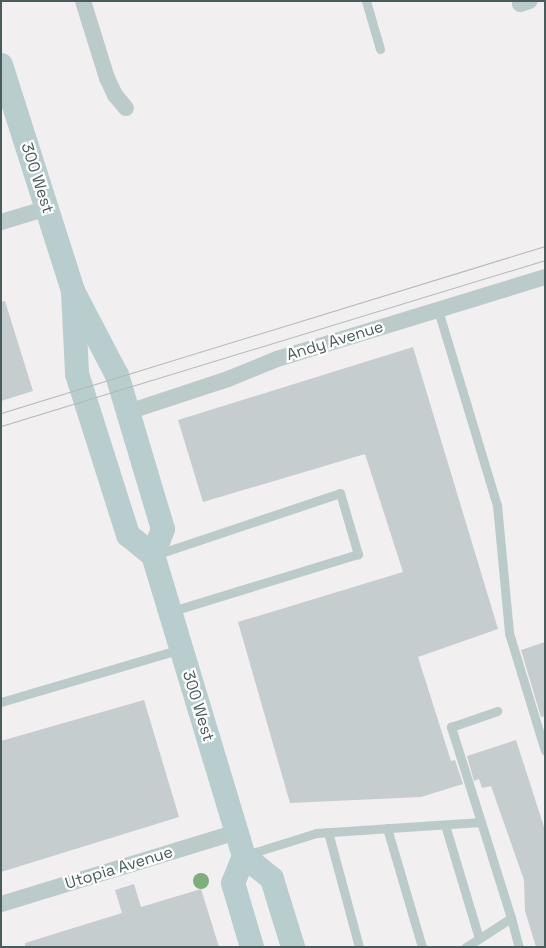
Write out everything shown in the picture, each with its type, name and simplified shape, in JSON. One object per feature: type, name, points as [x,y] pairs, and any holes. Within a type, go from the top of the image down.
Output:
[{"type":"main road","name":"300 West","points":[[1,65],[73,291],[114,364],[163,529],[153,556]]},
{"type":"main road","name":"300 West","points":[[73,291],[77,374],[128,536],[153,556],[244,856]]},
{"type":"main road","points":[[252,947],[234,883],[244,856],[272,879],[292,947]]},
{"type":"street","points":[[83,1],[107,78],[115,95],[126,108]]},
{"type":"street","points":[[1,222],[47,208]]},
{"type":"street","name":"Andy Avenue","points":[[128,412],[228,379],[277,359],[545,277]]},
{"type":"street","name":"Utopia Avenue","points":[[1,904],[237,832]]},
{"type":"lane","points":[[366,1],[380,48]]},
{"type":"lane","points":[[438,310],[497,505],[509,633],[545,751]]},
{"type":"lane","points":[[153,556],[340,493],[358,554],[170,612]]},
{"type":"lane","points":[[1,702],[181,649]]},
{"type":"lane","points":[[497,711],[451,726],[519,947]]},
{"type":"lane","points":[[244,856],[328,832],[481,822]]},
{"type":"lane","points":[[445,825],[479,938]]},
{"type":"lane","points":[[387,828],[422,947]]},
{"type":"lane","points":[[328,832],[358,947]]},
{"type":"lane","points":[[466,947],[511,918]]},
{"type":"building","points":[[5,301],[33,391],[1,401],[1,302]]},
{"type":"building","points":[[413,347],[498,629],[418,657],[451,761],[455,760],[463,784],[421,797],[290,803],[238,622],[403,572],[365,454],[203,502],[178,420]]},
{"type":"building","points":[[545,642],[545,716],[541,717],[521,650]]},
{"type":"building","points":[[144,700],[179,817],[1,872],[1,741]]},
{"type":"building","points":[[516,740],[545,830],[545,947],[536,947],[525,911],[524,880],[491,786],[482,788],[479,779],[474,781],[467,756]]},
{"type":"building","points":[[134,884],[141,907],[201,889],[219,947],[25,947],[25,943],[122,913],[115,890]]},
{"type":"tram line","points":[[1,413],[545,246]]},
{"type":"tram line","points":[[1,426],[545,260]]}]
